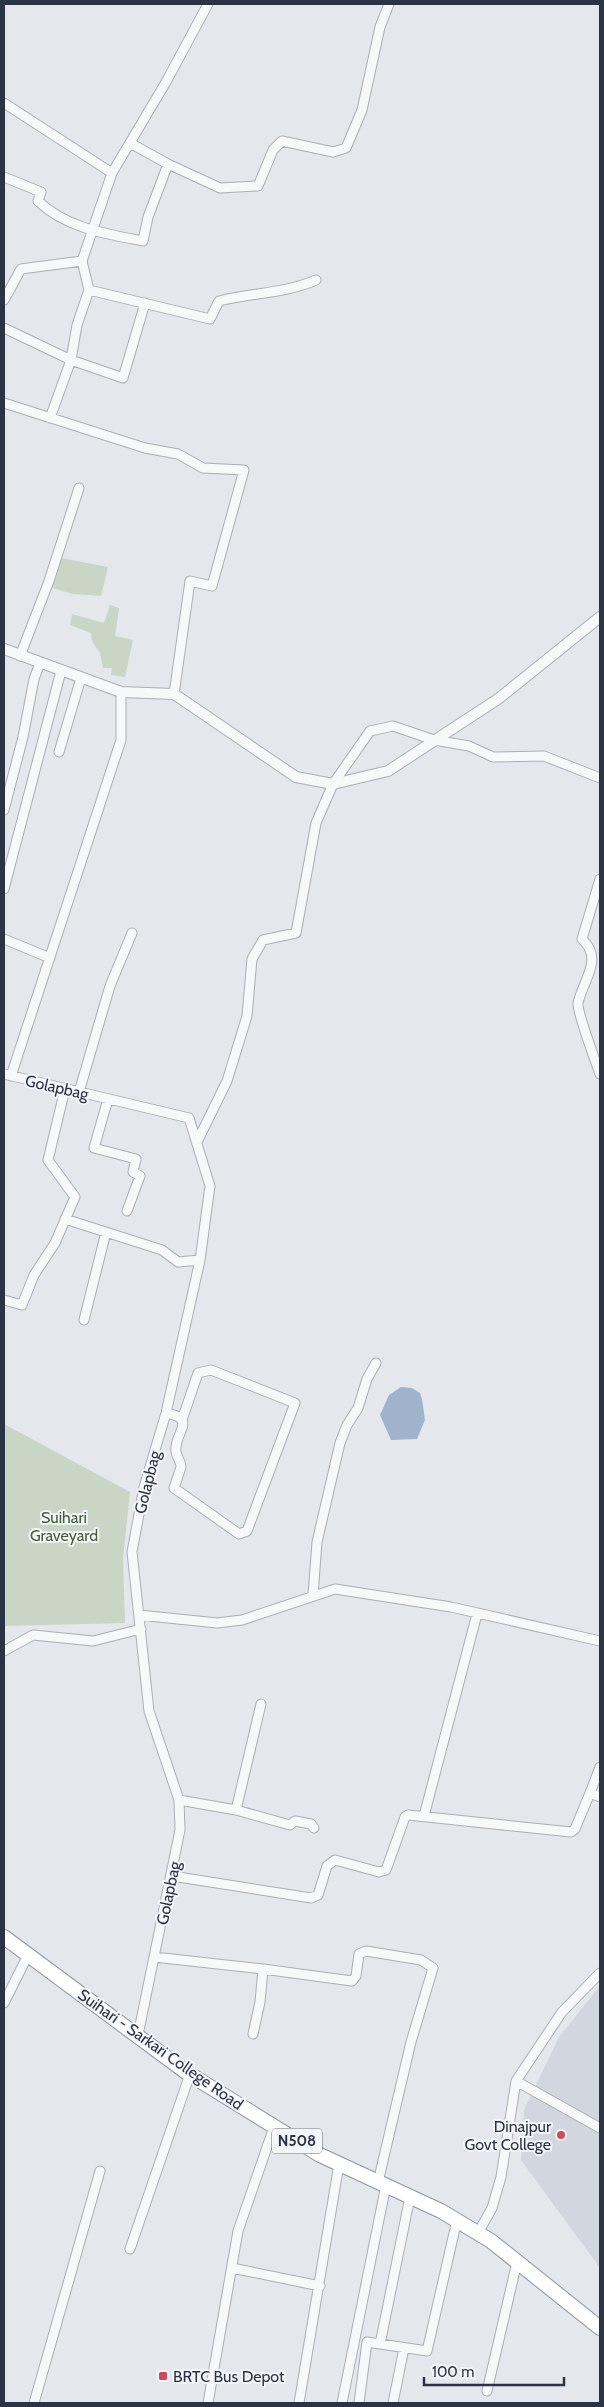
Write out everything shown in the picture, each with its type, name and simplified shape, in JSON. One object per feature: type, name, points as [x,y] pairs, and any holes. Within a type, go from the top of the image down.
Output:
[{"type":"highway","name":"Suihari - Sarkari College Road","points":[[4,1938],[190,2074],[320,2156],[410,2196],[478,2233],[600,2328]]},
{"type":"street","points":[[50,418],[71,360],[77,325],[89,290],[82,261],[112,173],[166,82],[208,4]]},
{"type":"street","points":[[130,143],[168,164],[220,188],[258,186],[273,150],[282,141],[334,152],[346,148],[362,110],[380,28],[388,4]]},
{"type":"street","points":[[4,103],[112,173]]},
{"type":"street","points":[[4,177],[42,192],[38,201],[47,210],[60,218],[92,230],[143,241],[148,217],[168,164]]},
{"type":"street","points":[[4,300],[21,269],[82,261]]},
{"type":"street","points":[[89,290],[210,319],[220,301],[244,295],[296,288],[316,280]]},
{"type":"street","points":[[4,328],[71,360],[123,378],[145,303]]},
{"type":"street","points":[[4,402],[145,448],[178,454],[203,468],[244,470],[212,586],[190,581],[174,694]]},
{"type":"street","points":[[20,656],[57,557],[79,488]]},
{"type":"street","points":[[4,649],[121,692],[174,694],[296,777],[333,784],[388,771],[498,699],[600,618]]},
{"type":"street","points":[[4,810],[23,737],[34,679],[40,663]]},
{"type":"street","points":[[4,889],[61,671]]},
{"type":"street","points":[[58,752],[81,678]]},
{"type":"street","points":[[7,1075],[50,958],[121,740],[121,692]]},
{"type":"street","points":[[196,1142],[227,1081],[247,1016],[252,959],[263,940],[296,933],[316,823],[333,784],[370,731],[393,726],[434,740],[469,746],[493,757],[544,756],[600,778]]},
{"type":"street","points":[[600,879],[582,939],[590,946],[594,956],[578,1005],[600,1074]]},
{"type":"street","points":[[79,1092],[110,986],[132,933]]},
{"type":"street","points":[[4,939],[50,958]]},
{"type":"street","name":"Golapbag","points":[[7,1075],[189,1118],[210,1186],[200,1260],[166,1413],[144,1487],[132,1552],[149,1711],[179,1800],[180,1830],[138,2035]]},
{"type":"street","points":[[4,1300],[22,1306],[34,1275],[55,1243],[76,1197],[48,1160],[65,1089]]},
{"type":"street","points":[[108,1099],[94,1148],[136,1159],[133,1172],[140,1176],[127,1211]]},
{"type":"street","points":[[65,1219],[162,1250],[178,1262],[200,1260]]},
{"type":"street","points":[[84,1320],[106,1232]]},
{"type":"street","points":[[313,1595],[317,1542],[340,1443],[347,1425],[358,1408],[367,1379],[376,1363]]},
{"type":"street","points":[[166,1413],[179,1415],[183,1426],[176,1452],[181,1467],[174,1488],[239,1534],[243,1534],[247,1531],[295,1403],[211,1370],[198,1373],[182,1420]]},
{"type":"street","points":[[139,1615],[216,1623],[260,1614],[335,1589],[452,1607],[600,1641]]},
{"type":"street","points":[[424,1816],[477,1614]]},
{"type":"street","points":[[4,1652],[34,1635],[93,1642],[141,1629]]},
{"type":"street","points":[[236,1810],[261,1704]]},
{"type":"street","points":[[172,1876],[311,1898],[318,1895],[327,1866],[335,1860],[379,1872],[386,1870],[405,1817],[412,1814],[571,1832],[575,1829],[600,1766]]},
{"type":"street","points":[[590,1793],[600,1797]]},
{"type":"street","points":[[179,1800],[236,1810],[290,1826],[296,1821],[311,1824],[314,1828]]},
{"type":"street","points":[[154,1957],[352,1981],[356,1976],[359,1954],[366,1951],[422,1960],[433,1968],[411,2042],[382,2184],[342,2403]]},
{"type":"street","points":[[4,2003],[28,1955]]},
{"type":"street","points":[[253,2034],[260,2002],[263,1969]]},
{"type":"street","points":[[478,2233],[492,2208],[501,2177],[516,2081],[562,2012],[600,1973]]},
{"type":"street","points":[[130,2249],[190,2074]]},
{"type":"street","points":[[516,2081],[600,2128]]},
{"type":"street","points":[[208,2403],[238,2231],[274,2126]]},
{"type":"street","points":[[299,2403],[339,2164]]},
{"type":"street","points":[[34,2403],[100,2171]]},
{"type":"street","points":[[380,2344],[410,2196]]},
{"type":"street","points":[[359,2403],[367,2342],[426,2352],[457,2220]]},
{"type":"street","points":[[486,2391],[517,2262]]},
{"type":"street","points":[[232,2268],[320,2286]]},
{"type":"street","points":[[393,2403],[404,2348]]},
{"type":"shaded area","name":"Dinajpur Govt College","points":[[600,1986],[600,2268],[521,2160],[524,2110],[559,2037]]},
{"type":"green space","points":[[61,558],[108,567],[101,596],[73,594],[49,587]]},
{"type":"green space","points":[[110,605],[119,608],[115,636],[133,640],[125,677],[111,675],[112,668],[103,668],[100,653],[92,641],[91,633],[70,625],[72,614],[104,623]]},
{"type":"green space","name":"Suihari Graveyard","points":[[4,1424],[130,1492],[123,1558],[125,1623],[4,1626]]},
{"type":"water","points":[[401,1387],[412,1388],[420,1393],[422,1399],[425,1420],[417,1439],[391,1440],[380,1415],[389,1395]]},
{"type":"place","name":"Dinajpur Govt College","points":[[561,2135]]},
{"type":"place","name":"BRTC Bus Depot","points":[[163,2376]]}]
